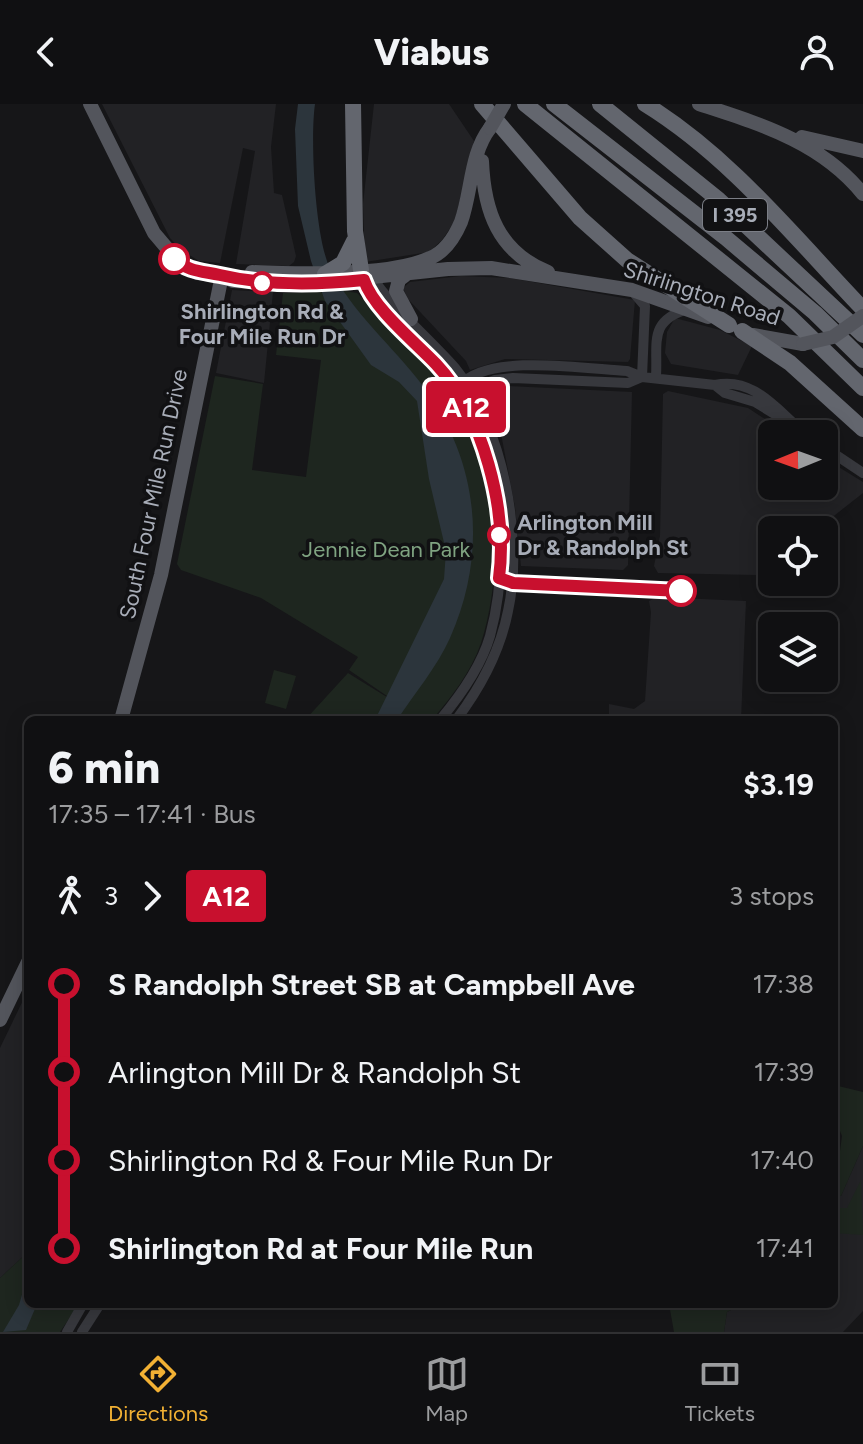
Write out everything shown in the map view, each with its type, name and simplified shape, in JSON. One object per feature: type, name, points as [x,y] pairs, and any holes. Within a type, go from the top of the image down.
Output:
[{"type":"highway","points":[[325,274],[360,273],[350,253],[355,231],[353,104]]},
{"type":"highway","points":[[482,104],[580,218],[627,260],[790,363],[863,429]]},
{"type":"highway","points":[[505,104],[645,198]]},
{"type":"highway","name":"I 395","points":[[525,104],[789,316],[863,388]]},
{"type":"highway","points":[[554,104],[726,238],[815,313],[863,360]]},
{"type":"highway","name":"I 395","points":[[600,104],[719,200],[863,335]]},
{"type":"highway","points":[[645,104],[677,124],[725,163],[863,309]]},
{"type":"main road","points":[[90,104],[154,233],[169,254],[182,266],[197,273],[222,275],[233,281],[306,279],[360,273],[430,259],[449,243],[462,219],[481,140],[490,128]]},
{"type":"main road","name":"Shirlington Road","points":[[505,104],[490,128],[482,160],[483,184],[495,228],[514,253],[535,266],[567,279]]},
{"type":"main road","points":[[699,104],[724,109],[778,131],[834,163],[863,194]]},
{"type":"main road","points":[[778,131],[863,151]]},
{"type":"main road","name":"Shirlington Road","points":[[360,273],[407,274],[476,267],[567,279],[632,290],[768,340],[803,344],[833,337],[863,316]]},
{"type":"main road","points":[[306,279],[325,274]]},
{"type":"main road","points":[[407,274],[399,280],[396,291],[411,319]]},
{"type":"main road","name":"South Four Mile Run Drive","points":[[122,716],[161,575],[222,275]]},
{"type":"main road","points":[[0,1020],[24,970]]},
{"type":"street","points":[[360,273],[379,286],[411,319],[464,381],[498,447],[506,488],[513,572],[508,613],[497,650],[481,685],[459,716]]},
{"type":"street","points":[[360,273],[381,307],[439,367],[458,392],[488,464],[498,520],[501,568],[489,637],[470,678],[443,716]]},
{"type":"street","points":[[632,290],[645,306],[642,377]]},
{"type":"street","points":[[656,377],[658,338],[663,320],[670,314],[688,309]]},
{"type":"street","points":[[458,392],[464,381],[485,370],[513,366],[627,371],[642,377],[715,385],[726,383],[757,392],[792,420]]},
{"type":"street","points":[[458,392],[470,391],[505,378],[628,383],[642,377]]},
{"type":"street","points":[[838,456],[863,473]]},
{"type":"street","points":[[67,1332],[81,1308]]},
{"type":"street","points":[[82,1332],[97,1308]]},
{"type":"shaded area","points":[[102,104],[276,104],[271,147],[274,193],[282,195],[296,256],[294,262],[289,266],[236,264],[255,151],[243,148],[220,263],[199,261],[180,249],[170,238]]},
{"type":"shaded area","points":[[298,104],[315,104],[315,186],[320,233],[329,266],[349,299],[411,371],[442,415],[466,476],[472,508],[470,573],[462,606],[445,649],[400,716],[377,716],[444,579],[446,551],[429,479],[417,401],[399,382],[371,365],[325,301],[311,261],[298,206],[295,129]]},
{"type":"shaded area","points":[[374,104],[449,104],[474,141],[455,221],[442,240],[429,252],[365,262],[363,204]]},
{"type":"shaded area","points":[[461,276],[510,278],[635,300],[630,359],[628,362],[505,359],[470,370],[466,361],[408,299],[403,288],[410,282]]},
{"type":"shaded area","points":[[232,290],[273,292],[264,383],[216,373]]},
{"type":"shaded area","points":[[675,318],[720,330],[752,346],[738,375],[671,364],[665,353],[667,332]]},
{"type":"shaded area","points":[[500,387],[632,392],[628,565],[623,570],[521,566],[515,507],[494,397]]},
{"type":"shaded area","points":[[668,391],[748,408],[766,420],[758,420],[758,500],[838,500],[838,467],[863,482],[863,493],[834,516],[758,516],[758,575],[658,573],[654,566],[660,536],[663,394]]},
{"type":"shaded area","points":[[657,597],[746,601],[741,716],[609,716],[609,704],[634,709],[645,701],[651,612],[649,601]]},
{"type":"shaded area","points":[[24,998],[24,1256],[0,1278],[0,1048]]},
{"type":"shaded area","points":[[863,1146],[863,1311],[843,1332],[724,1332],[727,1312],[734,1308],[838,1308],[838,1196],[841,1196]]},
{"type":"shaded area","points":[[24,1288],[24,1308],[35,1308],[26,1330],[3,1332],[19,1305]]},
{"type":"green space","name":"Jennie Dean Park","points":[[283,293],[357,293],[439,374],[458,402],[473,434],[492,503],[494,575],[481,643],[454,693],[435,716],[309,716],[348,673],[403,707],[349,670],[358,657],[261,598],[181,570],[177,564],[215,376],[263,384],[252,470],[306,477],[321,360],[276,355]]},
{"type":"green space","points":[[274,670],[296,676],[286,709],[265,703]]},
{"type":"green space","points":[[838,1086],[863,1092],[863,1146],[841,1196],[838,1196],[838,1166],[842,1136],[838,1126]]},
{"type":"green space","points":[[861,1180],[863,1235],[838,1233],[838,1208],[847,1208]]},
{"type":"green space","points":[[24,1256],[24,1308],[76,1308],[60,1332],[0,1332],[0,1278]]},
{"type":"green space","points":[[670,1308],[734,1308],[727,1312],[724,1332],[674,1332]]},
{"type":"bus line","name":"A12","points":[[174,259],[197,273],[222,275],[233,281],[326,284],[364,280],[366,288],[381,307],[448,378],[467,409],[488,464],[492,485],[500,539],[499,578],[513,583],[681,591]]},
{"type":"place","name":"Shirlington Rd & Four Mile Run Dr","points":[[262,283]]},
{"type":"place","name":"Arlington Mill Dr & Randolph St","points":[[499,535]]}]
